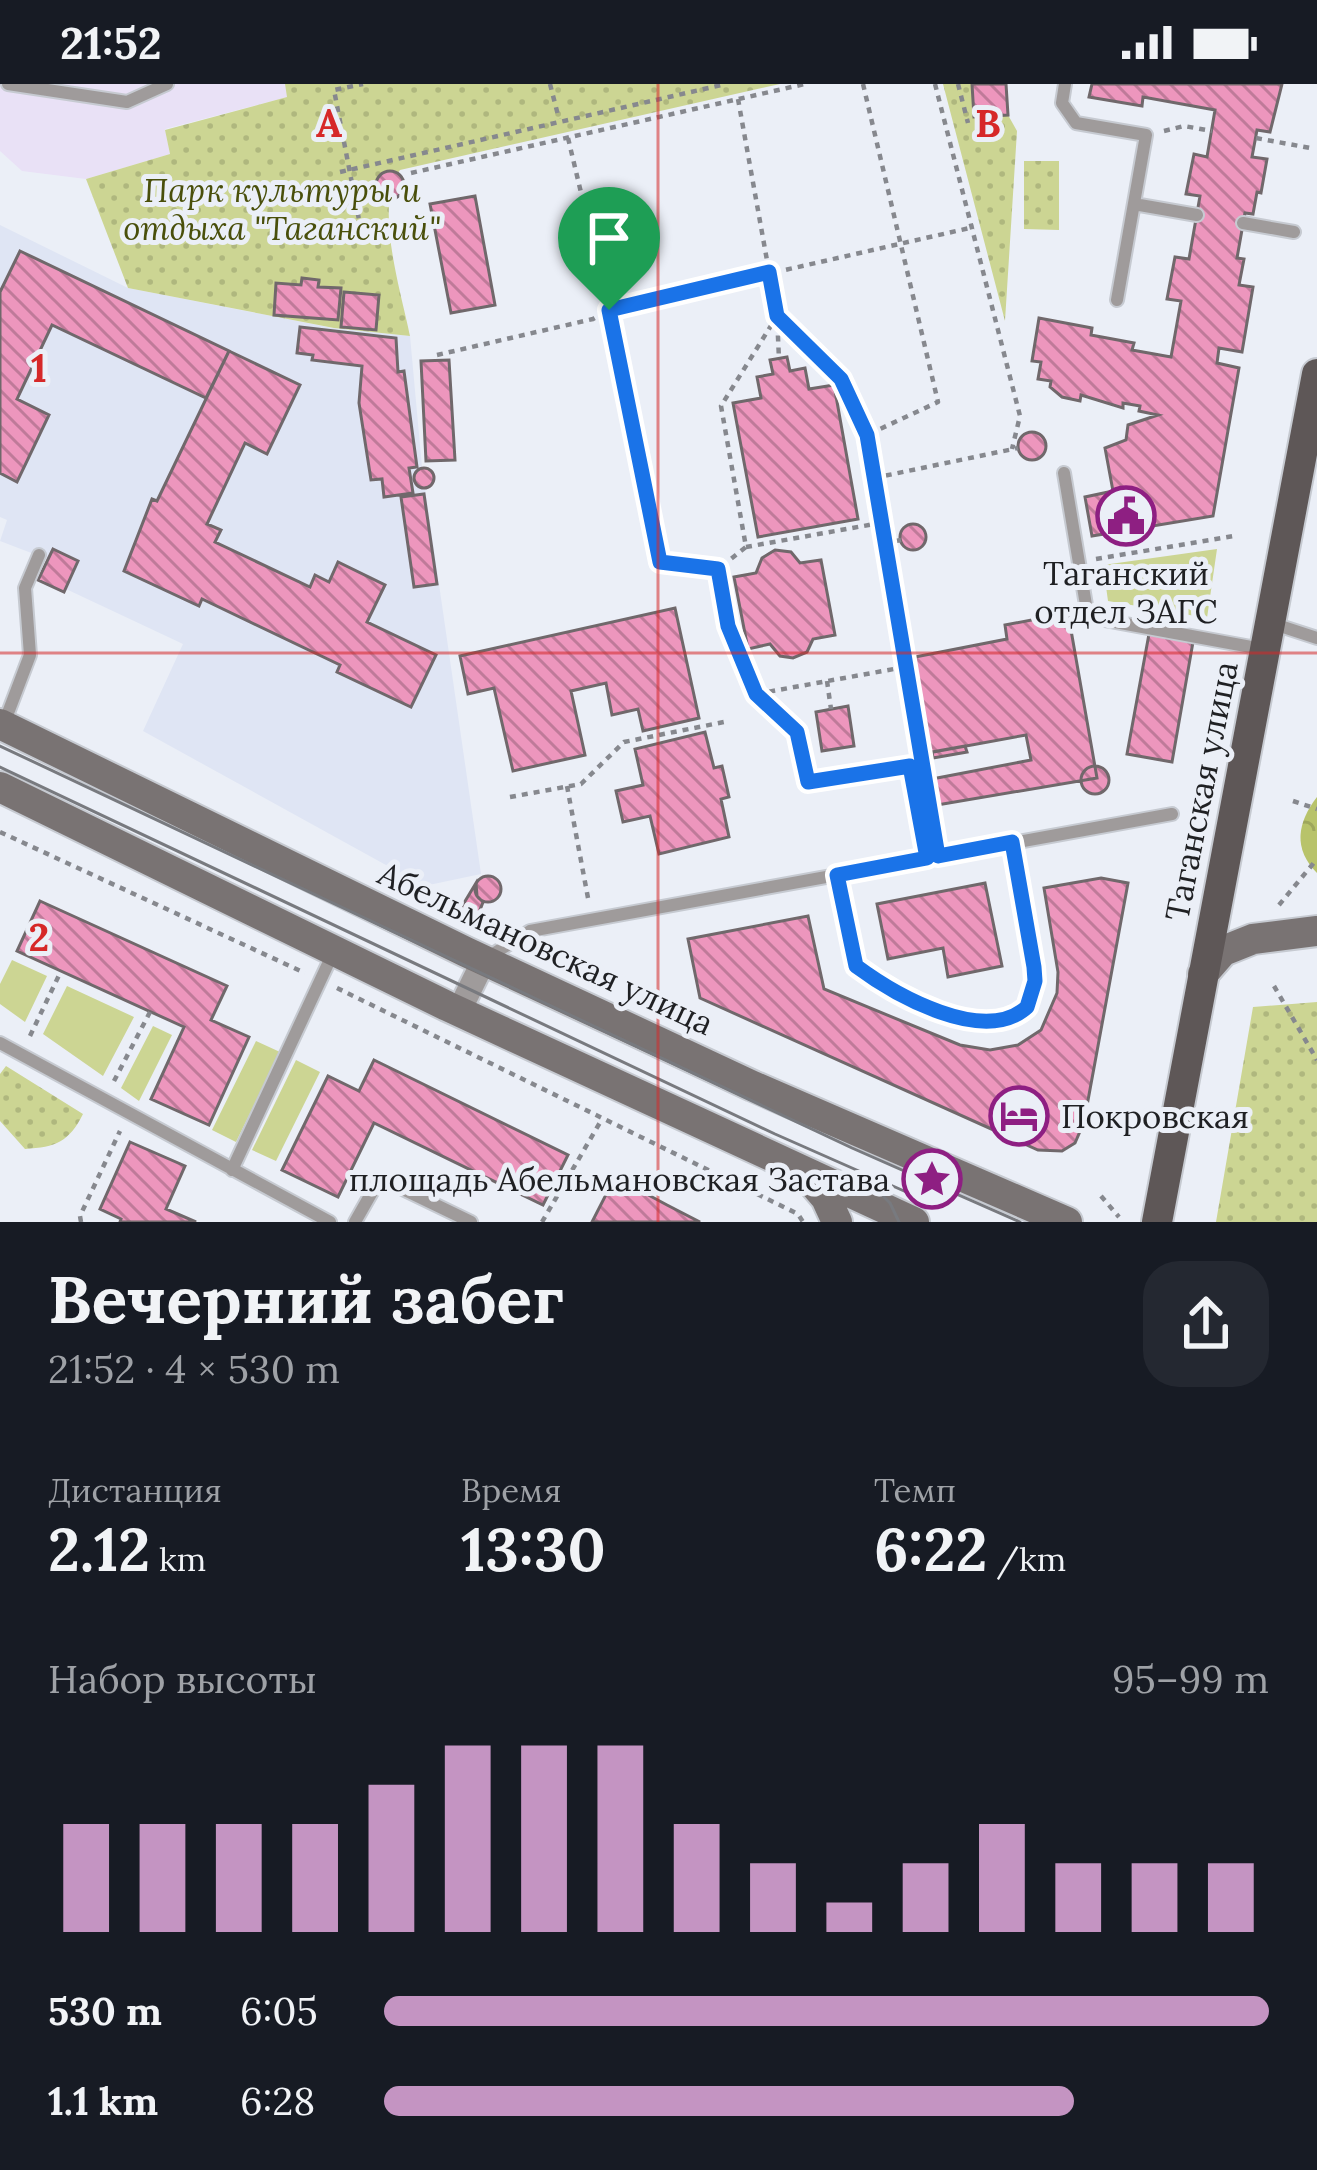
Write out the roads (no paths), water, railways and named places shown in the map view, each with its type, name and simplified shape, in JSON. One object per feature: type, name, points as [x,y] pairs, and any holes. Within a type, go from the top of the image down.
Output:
[{"type":"main road","name":"Таганская улица","points":[[1157,1222],[1317,374]]},
{"type":"main road","name":"Абельмановская улица","points":[[2,725],[772,1095],[1067,1222]]},
{"type":"main road","points":[[0,787],[459,1011],[914,1222]]},
{"type":"main road","points":[[1203,974],[1223,951],[1253,939],[1317,931]]},
{"type":"main road","points":[[802,1172],[826,1198],[837,1222]]},
{"type":"main road","points":[[802,1172],[861,1222]]},
{"type":"street","points":[[459,1011],[484,960]]},
{"type":"lane","points":[[8,84],[128,102],[166,84]]},
{"type":"lane","points":[[1065,84],[1062,103],[1076,123],[1146,135],[1117,300]]},
{"type":"lane","points":[[1134,203],[1197,214]]},
{"type":"lane","points":[[1243,223],[1294,232]]},
{"type":"lane","points":[[1064,473],[1088,617],[1317,638]]},
{"type":"lane","points":[[2,725],[30,656],[26,588],[39,555]]},
{"type":"lane","points":[[484,960],[530,931],[1172,814]]},
{"type":"lane","points":[[232,1170],[334,950]]},
{"type":"lane","points":[[0,1043],[330,1222]]},
{"type":"lane","points":[[355,1222],[380,1178],[471,1222]]},
{"type":"tram line","points":[[0,746],[852,1148],[1020,1222]]},
{"type":"tram line","points":[[0,767],[775,1134],[929,1202]]},
{"type":"tram line","points":[[868,1181],[890,1203],[899,1222]]},
{"type":"place","name":"Таганский отдел ЗАГС","points":[[1126,516]]},
{"type":"place","name":"Покровская","points":[[1019,1116]]},
{"type":"place","name":"площадь Абельмановская Застава","points":[[932,1179]]},
{"type":"park label","name":"Парк культуры и отдыха \"Таганский\"","points":[[282,209]]}]
